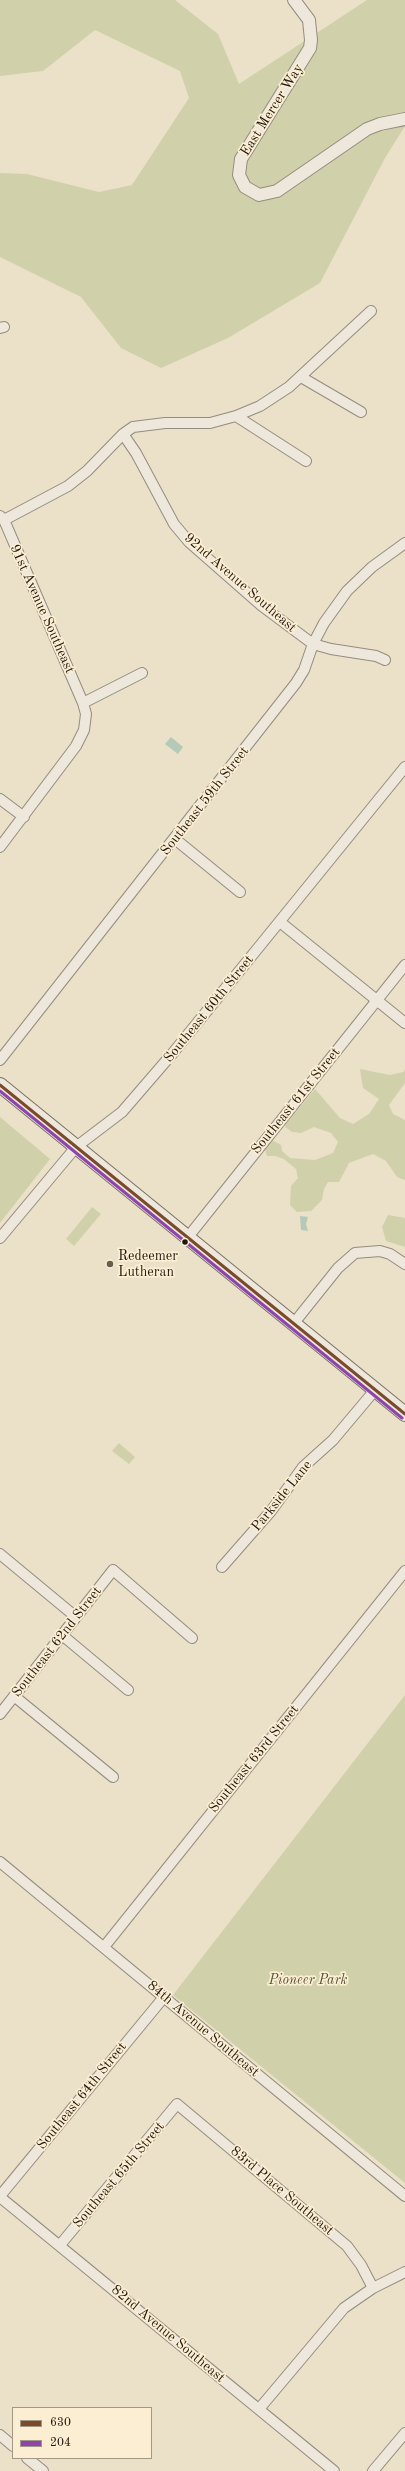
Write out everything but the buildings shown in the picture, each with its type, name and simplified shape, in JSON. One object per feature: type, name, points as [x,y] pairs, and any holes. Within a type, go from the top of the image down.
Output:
[{"type":"main road","points":[[0,1085],[405,1414]]},
{"type":"street","name":"East Mercer Way","points":[[294,0],[309,20],[311,40],[310,48],[241,159],[240,175],[245,187],[260,195],[277,191],[367,130],[380,124],[405,119]]},
{"type":"street","points":[[2,518],[68,486],[87,471],[123,434],[133,427],[147,424],[196,425],[236,416],[260,406],[301,377],[370,311]]},
{"type":"street","points":[[301,377],[362,412]]},
{"type":"street","points":[[236,416],[306,461]]},
{"type":"street","name":"92nd Avenue Southeast","points":[[123,434],[136,453],[166,513],[189,542],[262,606],[313,644],[331,649],[376,656],[386,660]]},
{"type":"street","name":"91st Avenue Southeast","points":[[0,847],[76,746],[84,730],[86,714],[83,703],[2,518]]},
{"type":"street","name":"Southeast 59th Street","points":[[0,1060],[175,840],[296,683],[304,670],[313,644],[324,623],[358,578],[405,543]]},
{"type":"street","points":[[83,703],[142,673]]},
{"type":"street","name":"Southeast 60th Street","points":[[0,1238],[76,1147],[122,1112],[172,1054],[405,767]]},
{"type":"street","points":[[0,799],[24,817]]},
{"type":"street","points":[[175,840],[240,892]]},
{"type":"street","points":[[280,922],[405,1023]]},
{"type":"street","name":"Southeast 61st Street","points":[[188,1237],[405,965]]},
{"type":"street","points":[[294,1323],[342,1263],[355,1253],[364,1251],[380,1251],[390,1254],[405,1264]]},
{"type":"street","name":"Parkside Lane","points":[[222,1567],[271,1511],[303,1467],[333,1440],[375,1390]]},
{"type":"street","points":[[0,1554],[76,1617]]},
{"type":"street","name":"Southeast 62nd Street","points":[[1,1711],[113,1570],[192,1638]]},
{"type":"street","name":"Southeast 63rd Street","points":[[104,1947],[405,1571]]},
{"type":"street","points":[[62,1635],[128,1690]]},
{"type":"street","points":[[14,1696],[113,1777]]},
{"type":"street","name":"84th Avenue Southeast","points":[[0,1862],[405,2196]]},
{"type":"street","name":"Southeast 64th Street","points":[[0,2196],[164,1997]]},
{"type":"street","name":"Southeast 65th Street","points":[[60,2245],[177,2104]]},
{"type":"street","name":"83rd Place Southeast","points":[[177,2104],[347,2246],[361,2264],[374,2288]]},
{"type":"street","name":"82nd Avenue Southeast","points":[[0,2196],[334,2471]]},
{"type":"street","points":[[258,2409],[333,2318],[353,2300],[405,2272]]},
{"type":"street","points":[[373,2471],[405,2433]]},
{"type":"street","points":[[0,2435],[12,2445]]},
{"type":"street","points":[[29,2459],[43,2471]]},
{"type":"green space","points":[[0,0],[175,0],[218,34],[239,84],[367,0],[405,0],[405,126],[385,158],[320,283],[228,338],[161,368],[121,348],[81,297],[0,257],[0,173],[27,174],[99,192],[132,185],[189,98],[180,71],[95,30],[43,71],[0,76]]},
{"type":"green space","points":[[360,1069],[390,1075],[403,1072],[405,1070],[405,1083],[389,1105],[393,1114],[405,1120],[405,1180],[397,1177],[386,1161],[373,1154],[349,1163],[339,1182],[328,1182],[324,1189],[322,1200],[311,1211],[297,1212],[290,1205],[291,1186],[298,1178],[296,1169],[284,1159],[275,1156],[267,1156],[265,1149],[272,1140],[281,1145],[282,1151],[290,1158],[315,1160],[333,1153],[338,1142],[331,1133],[314,1127],[301,1133],[292,1132],[284,1126],[315,1089],[340,1118],[353,1124],[369,1114],[379,1099],[363,1088]]},
{"type":"green space","points":[[0,1117],[50,1159],[0,1223]]},
{"type":"green space","points":[[92,1207],[101,1214],[74,1246],[66,1239]]},
{"type":"green space","points":[[388,1215],[405,1218],[405,1247],[386,1241],[382,1227]]},
{"type":"green space","points":[[119,1443],[135,1457],[129,1464],[112,1451]]},
{"type":"green space","name":"Pioneer Park","points":[[405,1695],[405,2183],[173,1995]]},
{"type":"shaded area","points":[[171,737],[183,747],[178,754],[165,744]]},
{"type":"shaded area","points":[[300,1216],[308,1217],[306,1224],[308,1231],[301,1230]]},
{"type":"transit line","name":"630","points":[[0,1085],[405,1414]]},
{"type":"transit line","name":"204","points":[[0,1091],[402,1418]]},
{"type":"place","name":"Redeemer Lutheran","points":[[110,1264]]}]
